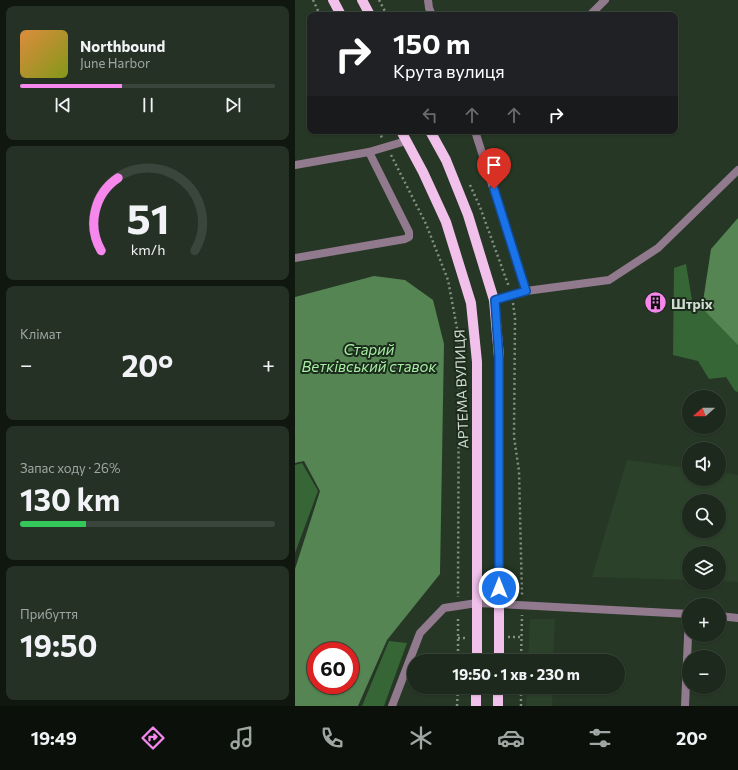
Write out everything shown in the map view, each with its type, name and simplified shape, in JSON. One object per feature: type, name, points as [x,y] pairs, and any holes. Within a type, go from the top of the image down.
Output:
[{"type":"main road","points":[[333,0],[339,12]]},
{"type":"main road","points":[[362,0],[368,12]]},
{"type":"main road","name":"АРТЕМА ВУЛИЦЯ","points":[[402,134],[423,172],[446,222],[471,303],[477,362],[477,654]]},
{"type":"main road","points":[[432,134],[445,160],[467,215],[495,300],[499,358],[499,654]]},
{"type":"main road","points":[[476,694],[476,706]]},
{"type":"main road","points":[[498,706],[499,694]]},
{"type":"street","points":[[428,0],[431,12]]},
{"type":"street","points":[[593,12],[605,0]]},
{"type":"street","points":[[476,134],[526,291]]},
{"type":"street","points":[[295,165],[369,152],[406,141]]},
{"type":"street","points":[[295,258],[405,239],[409,237],[409,232],[369,152]]},
{"type":"street","points":[[495,300],[526,291],[609,280],[658,248],[738,170]]},
{"type":"street","points":[[392,706],[420,633],[445,608],[477,603],[682,614]]},
{"type":"street","points":[[726,617],[738,618]]},
{"type":"street","points":[[685,706],[688,642]]},
{"type":"path","points":[[313,0],[319,12]]},
{"type":"path","points":[[379,0],[385,12]]},
{"type":"path","points":[[380,134],[426,224],[448,280],[459,339],[458,654]]},
{"type":"path","points":[[457,694],[457,706]]},
{"type":"path","points":[[521,694],[521,706]]},
{"type":"shaded area","points":[[686,264],[692,300],[718,313],[738,335],[738,392],[735,391],[726,377],[709,379],[698,361],[673,355],[674,268]]},
{"type":"shaded area","points":[[627,460],[682,467],[682,486],[726,486],[726,473],[738,475],[738,582],[726,581],[726,546],[682,546],[682,580],[592,577]]},
{"type":"shaded area","points":[[302,463],[318,491],[295,553],[295,465]]},
{"type":"shaded area","points":[[530,619],[555,619],[553,654],[528,654]]},
{"type":"shaded area","points":[[389,641],[407,643],[384,706],[362,706]]},
{"type":"shaded area","points":[[527,694],[553,694],[552,706],[526,706]]},
{"type":"water","points":[[738,218],[738,345],[702,308],[711,249]]},
{"type":"water","name":"Старий Ветківський ставок","points":[[374,276],[405,280],[433,300],[444,344],[440,574],[387,640],[358,706],[295,706],[295,569],[320,491],[304,461],[295,463],[295,297]]},
{"type":"place","name":"Штріх","points":[[655,303]]},
{"type":"route","points":[[494,189],[526,291],[495,300],[499,358],[499,588]]}]
